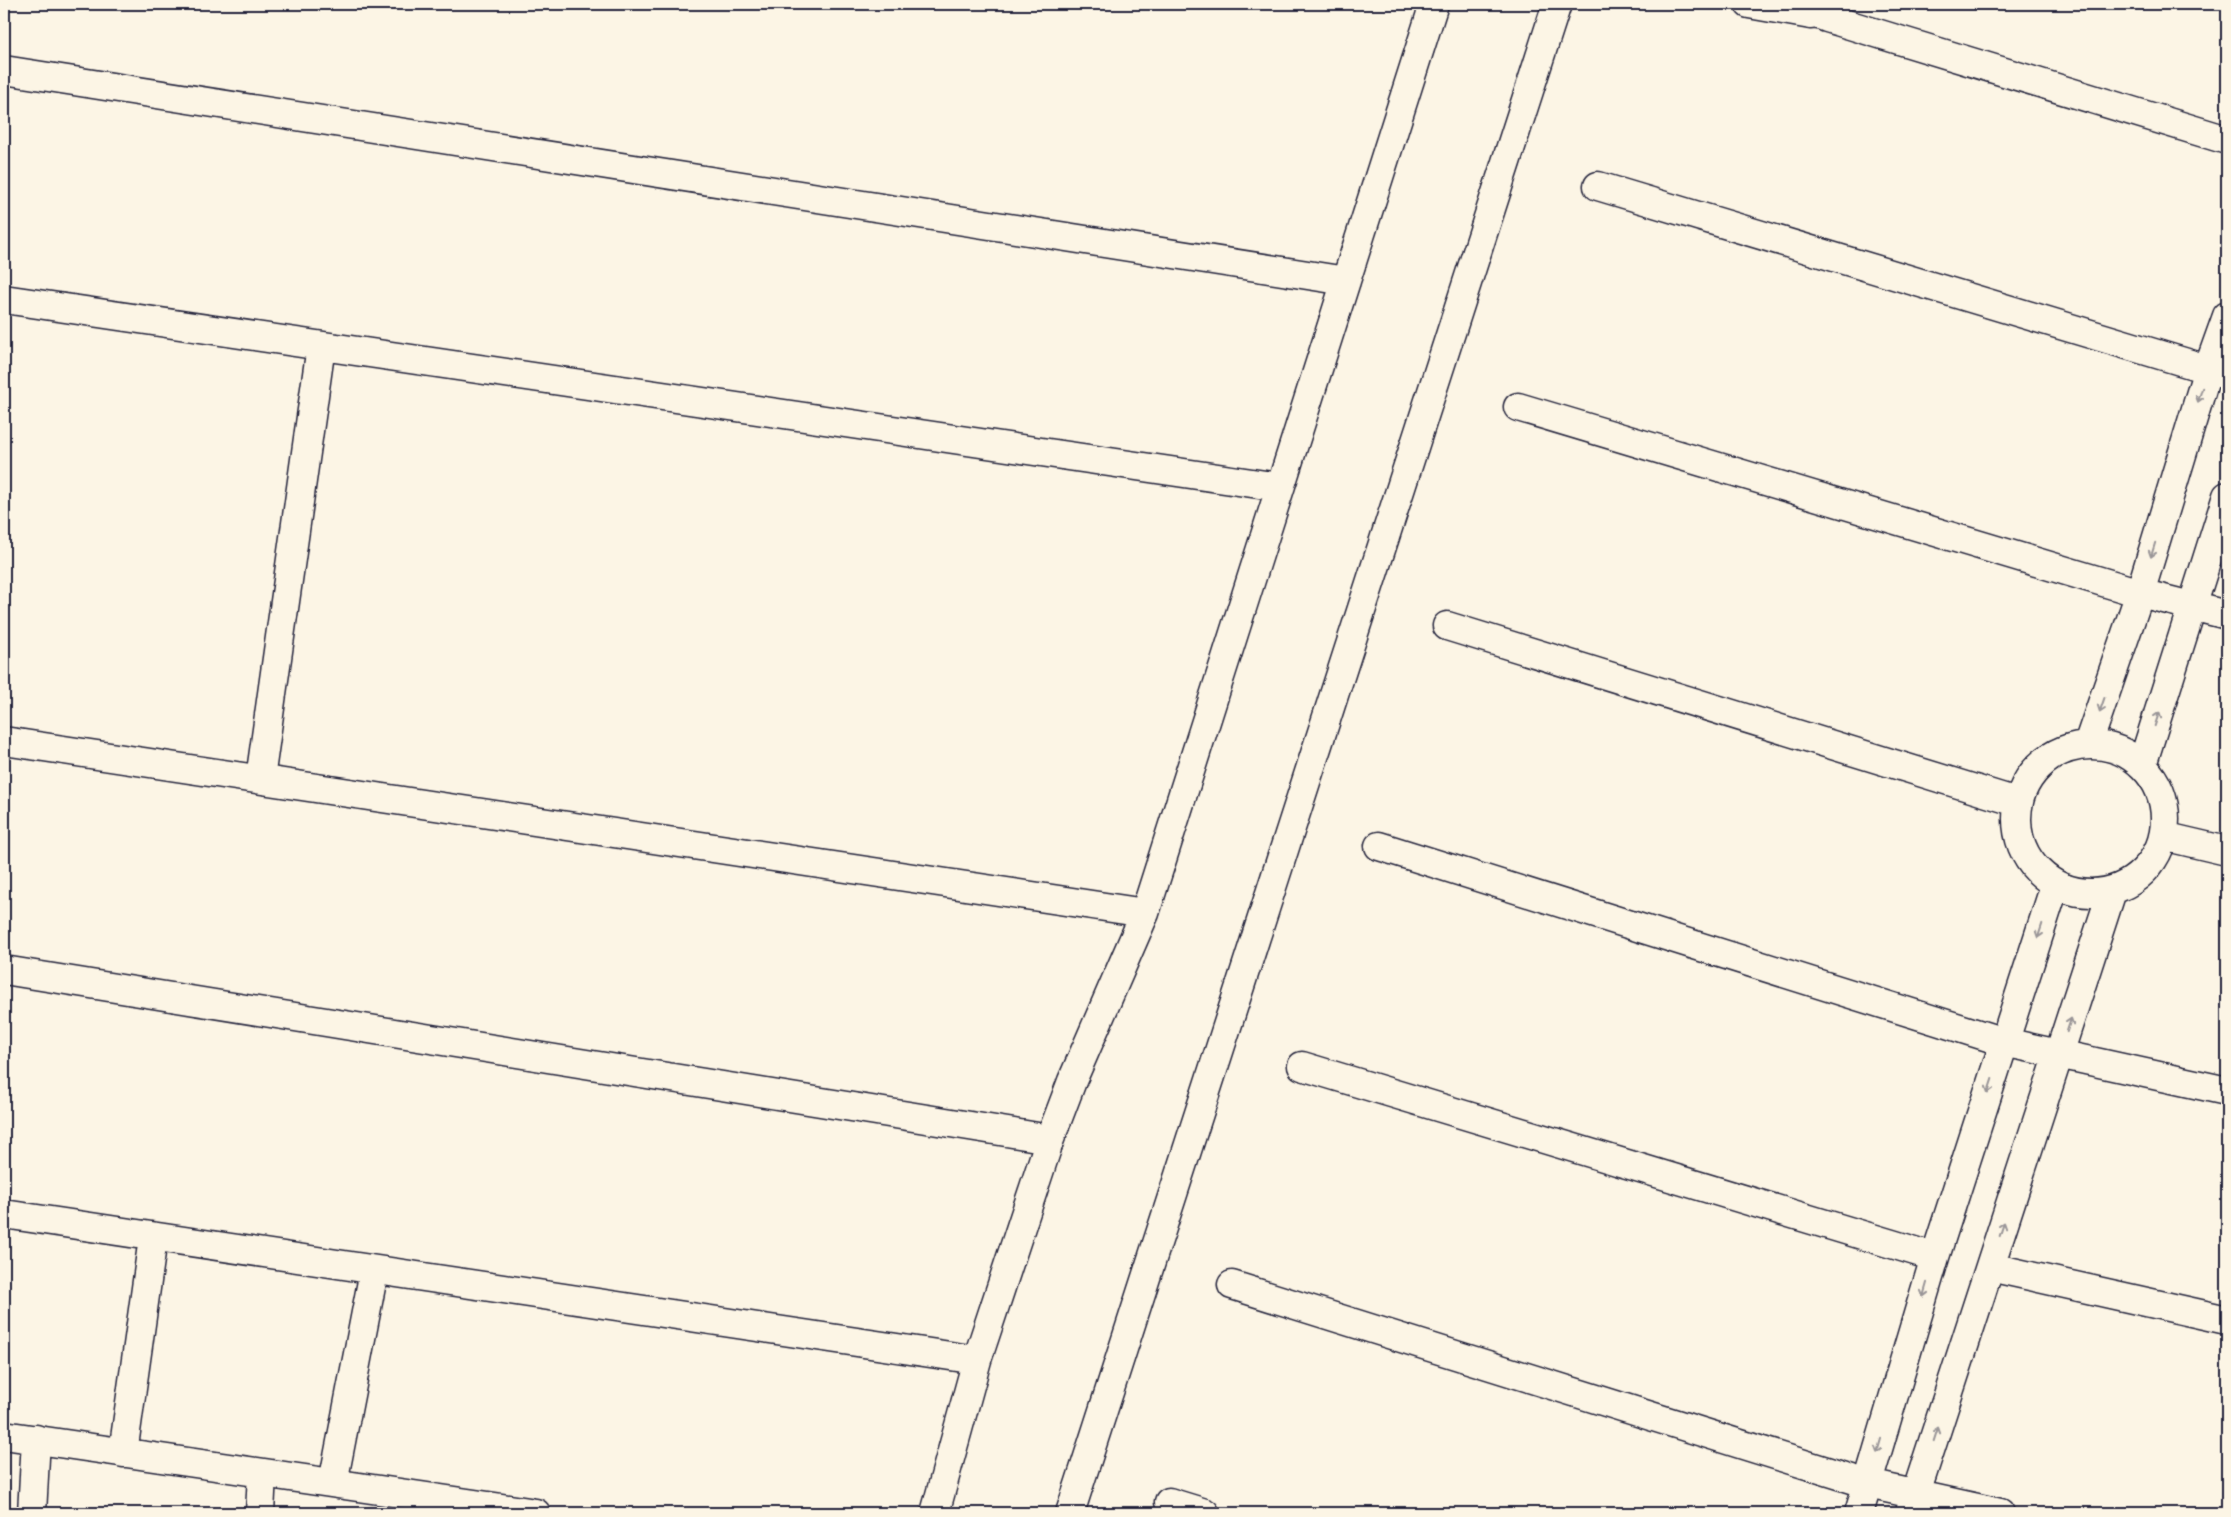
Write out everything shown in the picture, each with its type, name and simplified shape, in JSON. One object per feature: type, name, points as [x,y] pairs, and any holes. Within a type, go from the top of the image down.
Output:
[{"type":"street","points":[[935,1513],[977,1360],[1050,1139],[1072,1081],[1146,913],[1279,487],[1434,4]]},
{"type":"street","points":[[1070,1513],[1558,4]]},
{"type":"street","points":[[1749,4],[1827,18]]},
{"type":"street","points":[[1792,4],[1827,18],[2227,140]]},
{"type":"street","points":[[4,70],[1346,281]]},
{"type":"street","points":[[1598,186],[2218,372]]},
{"type":"street","points":[[4,299],[1279,487]]},
{"type":"street","points":[[2088,744],[2218,372],[2227,316]]},
{"type":"street","points":[[260,779],[321,346]]},
{"type":"street","points":[[1518,407],[2140,592],[2227,615]]},
{"type":"street","points":[[2142,765],[2227,496]]},
{"type":"street","points":[[1447,626],[2018,802]]},
{"type":"street","points":[[4,741],[1146,913]]},
{"type":"street","points":[[2088,744],[2108,746],[2126,754],[2142,765],[2155,780],[2163,798],[2166,817],[2163,836],[2156,855],[2145,870],[2130,883],[2112,891],[2092,894],[2073,891],[2055,884],[2039,873],[2019,840],[2016,821],[2018,802],[2024,783],[2036,768],[2052,755],[2069,747],[2088,744]]},
{"type":"street","points":[[2163,836],[2227,851]]},
{"type":"street","points":[[1379,846],[2004,1042],[2227,1091]]},
{"type":"street","points":[[1859,1513],[1934,1257],[2055,884]]},
{"type":"street","points":[[1912,1504],[2112,891]]},
{"type":"street","points":[[4,970],[1050,1139]]},
{"type":"street","points":[[1302,1066],[1934,1257]]},
{"type":"street","points":[[4,1214],[153,1238],[977,1360]]},
{"type":"street","points":[[123,1453],[153,1238]]},
{"type":"street","points":[[1990,1267],[2227,1320]]},
{"type":"street","points":[[333,1483],[374,1271]]},
{"type":"street","points":[[1232,1285],[1868,1484],[1912,1504],[2000,1513]]},
{"type":"street","points":[[4,1434],[333,1483],[463,1508],[536,1513]]},
{"type":"street","points":[[32,1513],[36,1439]]},
{"type":"street","points":[[260,1513],[262,1473]]},
{"type":"street","points":[[1169,1502],[1205,1513]]}]
